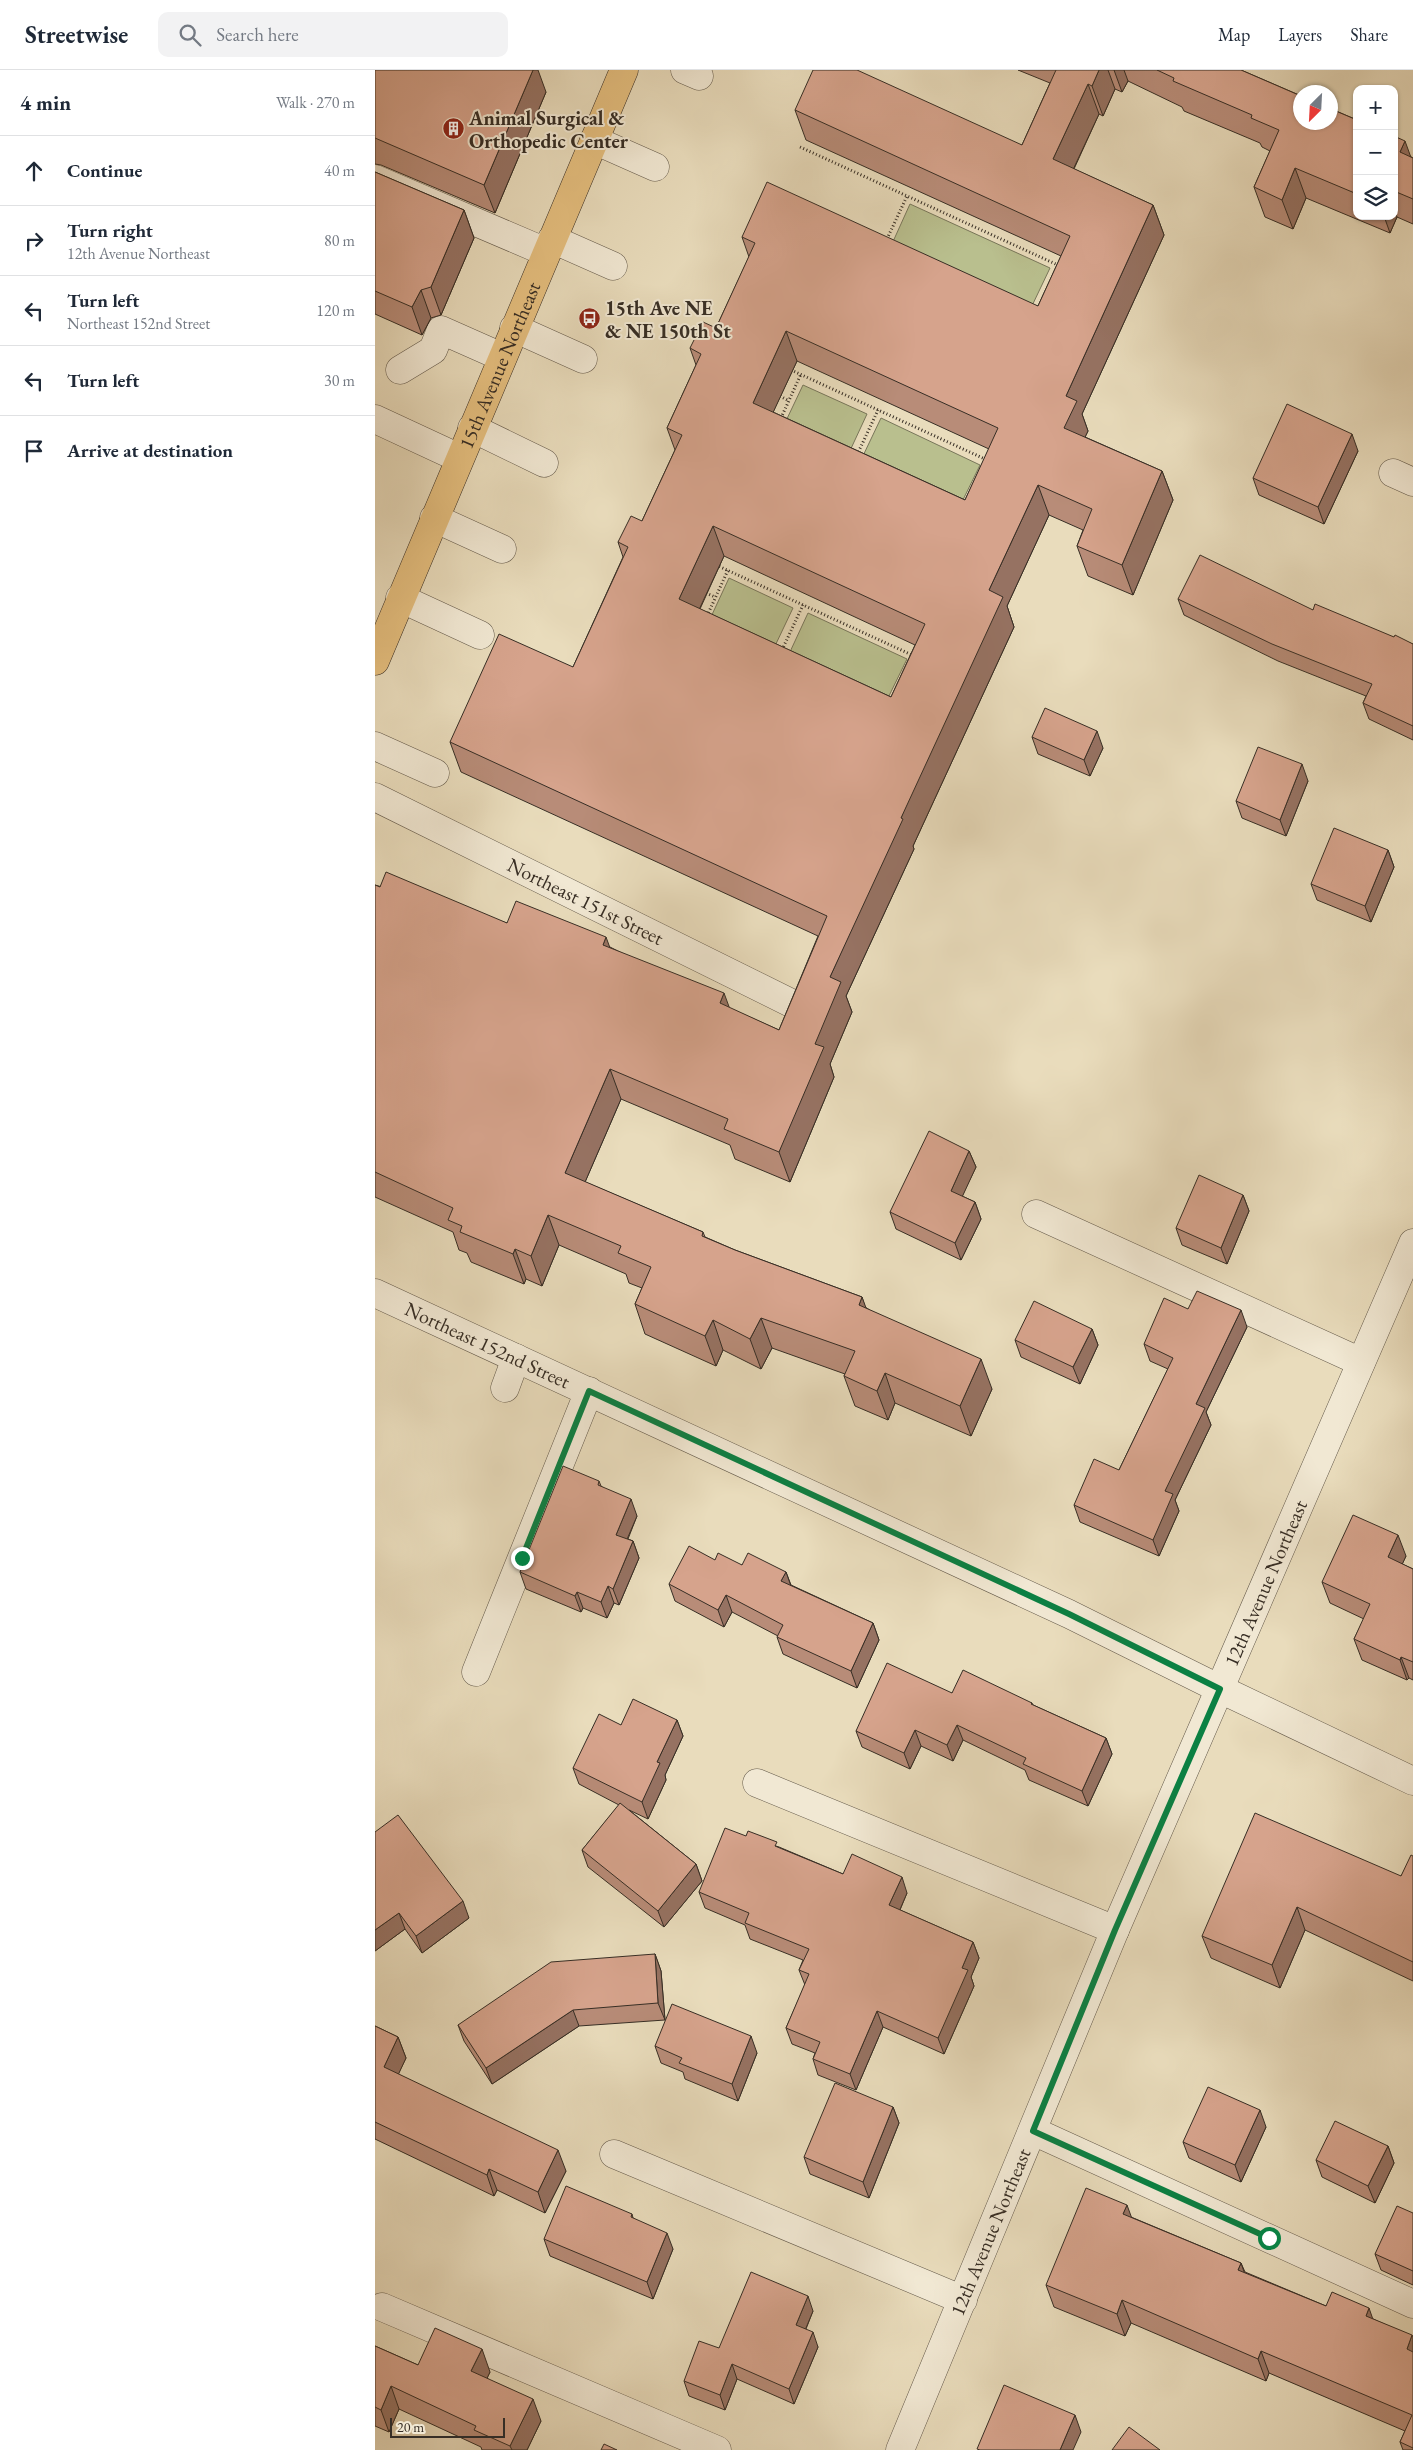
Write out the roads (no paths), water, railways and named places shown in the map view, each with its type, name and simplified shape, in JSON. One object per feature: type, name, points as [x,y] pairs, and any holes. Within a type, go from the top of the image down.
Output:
[{"type":"main road","name":"15th Avenue Northeast","points":[[375,661],[624,70]]},
{"type":"street","points":[[594,140],[655,167]]},
{"type":"street","points":[[375,178],[549,246],[613,266]]},
{"type":"street","points":[[514,328],[583,359]]},
{"type":"street","points":[[400,370],[433,350],[441,330],[502,357]]},
{"type":"street","points":[[375,419],[459,458]]},
{"type":"street","points":[[472,428],[544,463]]},
{"type":"street","points":[[434,518],[501,549]]},
{"type":"street","points":[[400,598],[480,635]]},
{"type":"street","points":[[375,746],[435,773]]},
{"type":"street","name":"Northeast 151st Street","points":[[375,797],[797,1006]]},
{"type":"street","points":[[1036,1214],[1361,1362]]},
{"type":"street","name":"12th Avenue Northeast","points":[[901,2450],[1115,1930],[1413,1243]]},
{"type":"street","name":"Northeast 152nd Street","points":[[375,1292],[1069,1614],[1220,1689],[1413,1781]]},
{"type":"street","points":[[505,1388],[516,1358]]},
{"type":"street","points":[[476,1672],[589,1391]]},
{"type":"street","points":[[757,1783],[1115,1930]]},
{"type":"street","points":[[1033,2131],[1413,2304]]},
{"type":"street","points":[[614,2154],[963,2300]]},
{"type":"street","points":[[382,2308],[717,2450]]},
{"type":"place","name":"Animal Surgical & Orthopedic Center","points":[[453,129]]},
{"type":"place","name":"15th Ave NE & NE 150th St","points":[[589,319]]}]
